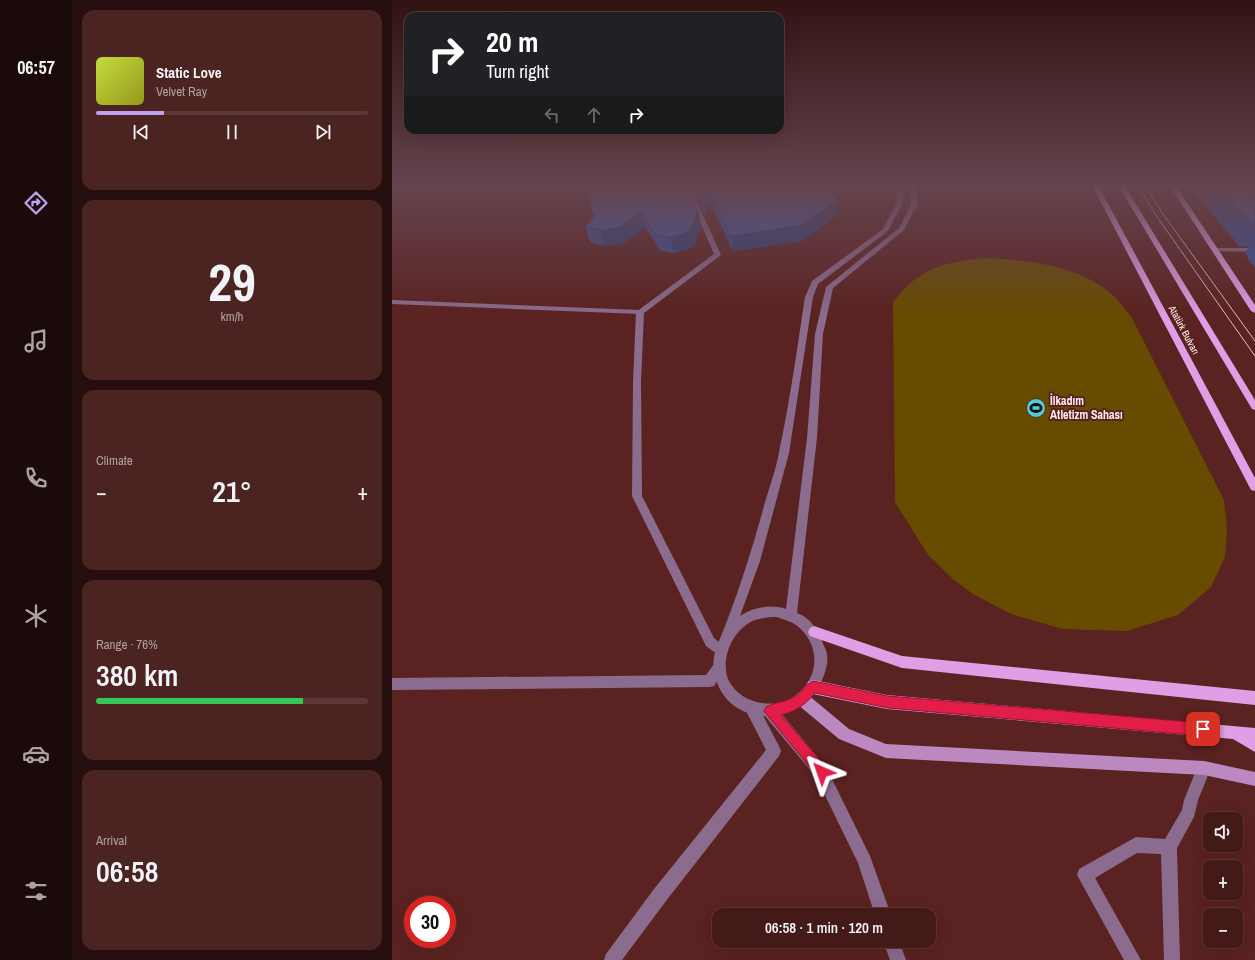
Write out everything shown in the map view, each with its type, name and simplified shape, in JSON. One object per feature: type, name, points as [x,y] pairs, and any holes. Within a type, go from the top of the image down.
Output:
[{"type":"main road","name":"Atatürk Bulvarı","points":[[1118,228],[1255,487]]},
{"type":"main road","name":"Atatürk Bulvarı","points":[[1147,228],[1255,407]]},
{"type":"main road","points":[[1200,228],[1255,311]]},
{"type":"main road","points":[[814,632],[902,662],[1255,698]]},
{"type":"main road","points":[[813,687],[888,702],[1235,732],[1255,736]]},
{"type":"main road","points":[[802,699],[844,734],[886,751],[1204,768],[1255,779]]},
{"type":"main road","points":[[1235,732],[1255,745]]},
{"type":"street","points":[[392,302],[640,312],[718,255],[706,228]]},
{"type":"street","points":[[726,638],[736,626],[748,618],[762,613],[776,611],[791,614],[804,621],[814,632],[820,644],[822,658],[820,673],[813,687],[802,699],[786,708],[770,711],[752,709],[736,700],[724,686],[719,668],[721,651],[754,561],[784,453],[809,297],[815,283],[887,228]]},
{"type":"street","points":[[791,614],[812,438],[818,334],[830,287],[903,228]]},
{"type":"street","points":[[1215,250],[1255,250]]},
{"type":"street","points":[[640,312],[637,496],[710,642],[721,651]]},
{"type":"street","points":[[392,684],[709,681],[719,668]]},
{"type":"street","points":[[612,960],[660,895],[774,751],[752,709]]},
{"type":"street","points":[[770,711],[822,772],[865,861],[880,908]]},
{"type":"street","points":[[1172,960],[1169,847],[1189,812],[1191,800],[1204,768]]},
{"type":"street","points":[[1133,960],[1085,875],[1136,845],[1169,847]]},
{"type":"street","points":[[894,948],[898,960]]},
{"type":"shaded area","name":"İlkadım Atletizm Sahası","points":[[987,258],[1038,263],[1071,271],[1101,286],[1115,297],[1131,316],[1224,500],[1227,528],[1225,557],[1211,587],[1178,615],[1127,631],[1063,629],[1011,614],[973,594],[954,580],[928,555],[895,502],[893,303],[913,281],[934,268],[958,262]]},
{"type":"building","points":[[589,228],[619,228],[619,228],[600,230]]},
{"type":"building","points":[[652,228],[691,228],[683,234],[670,237],[655,233]]},
{"type":"building","points":[[727,228],[784,228],[731,236]]},
{"type":"tram line","points":[[1165,228],[1255,356]]},
{"type":"tram line","points":[[1173,228],[1255,341]]},
{"type":"place","name":"İlkadım Atletizm Sahası","points":[[1036,408]]},
{"type":"route","points":[[822,772],[813,764],[770,711],[786,708],[802,699],[813,687],[888,702],[1203,729]]}]
